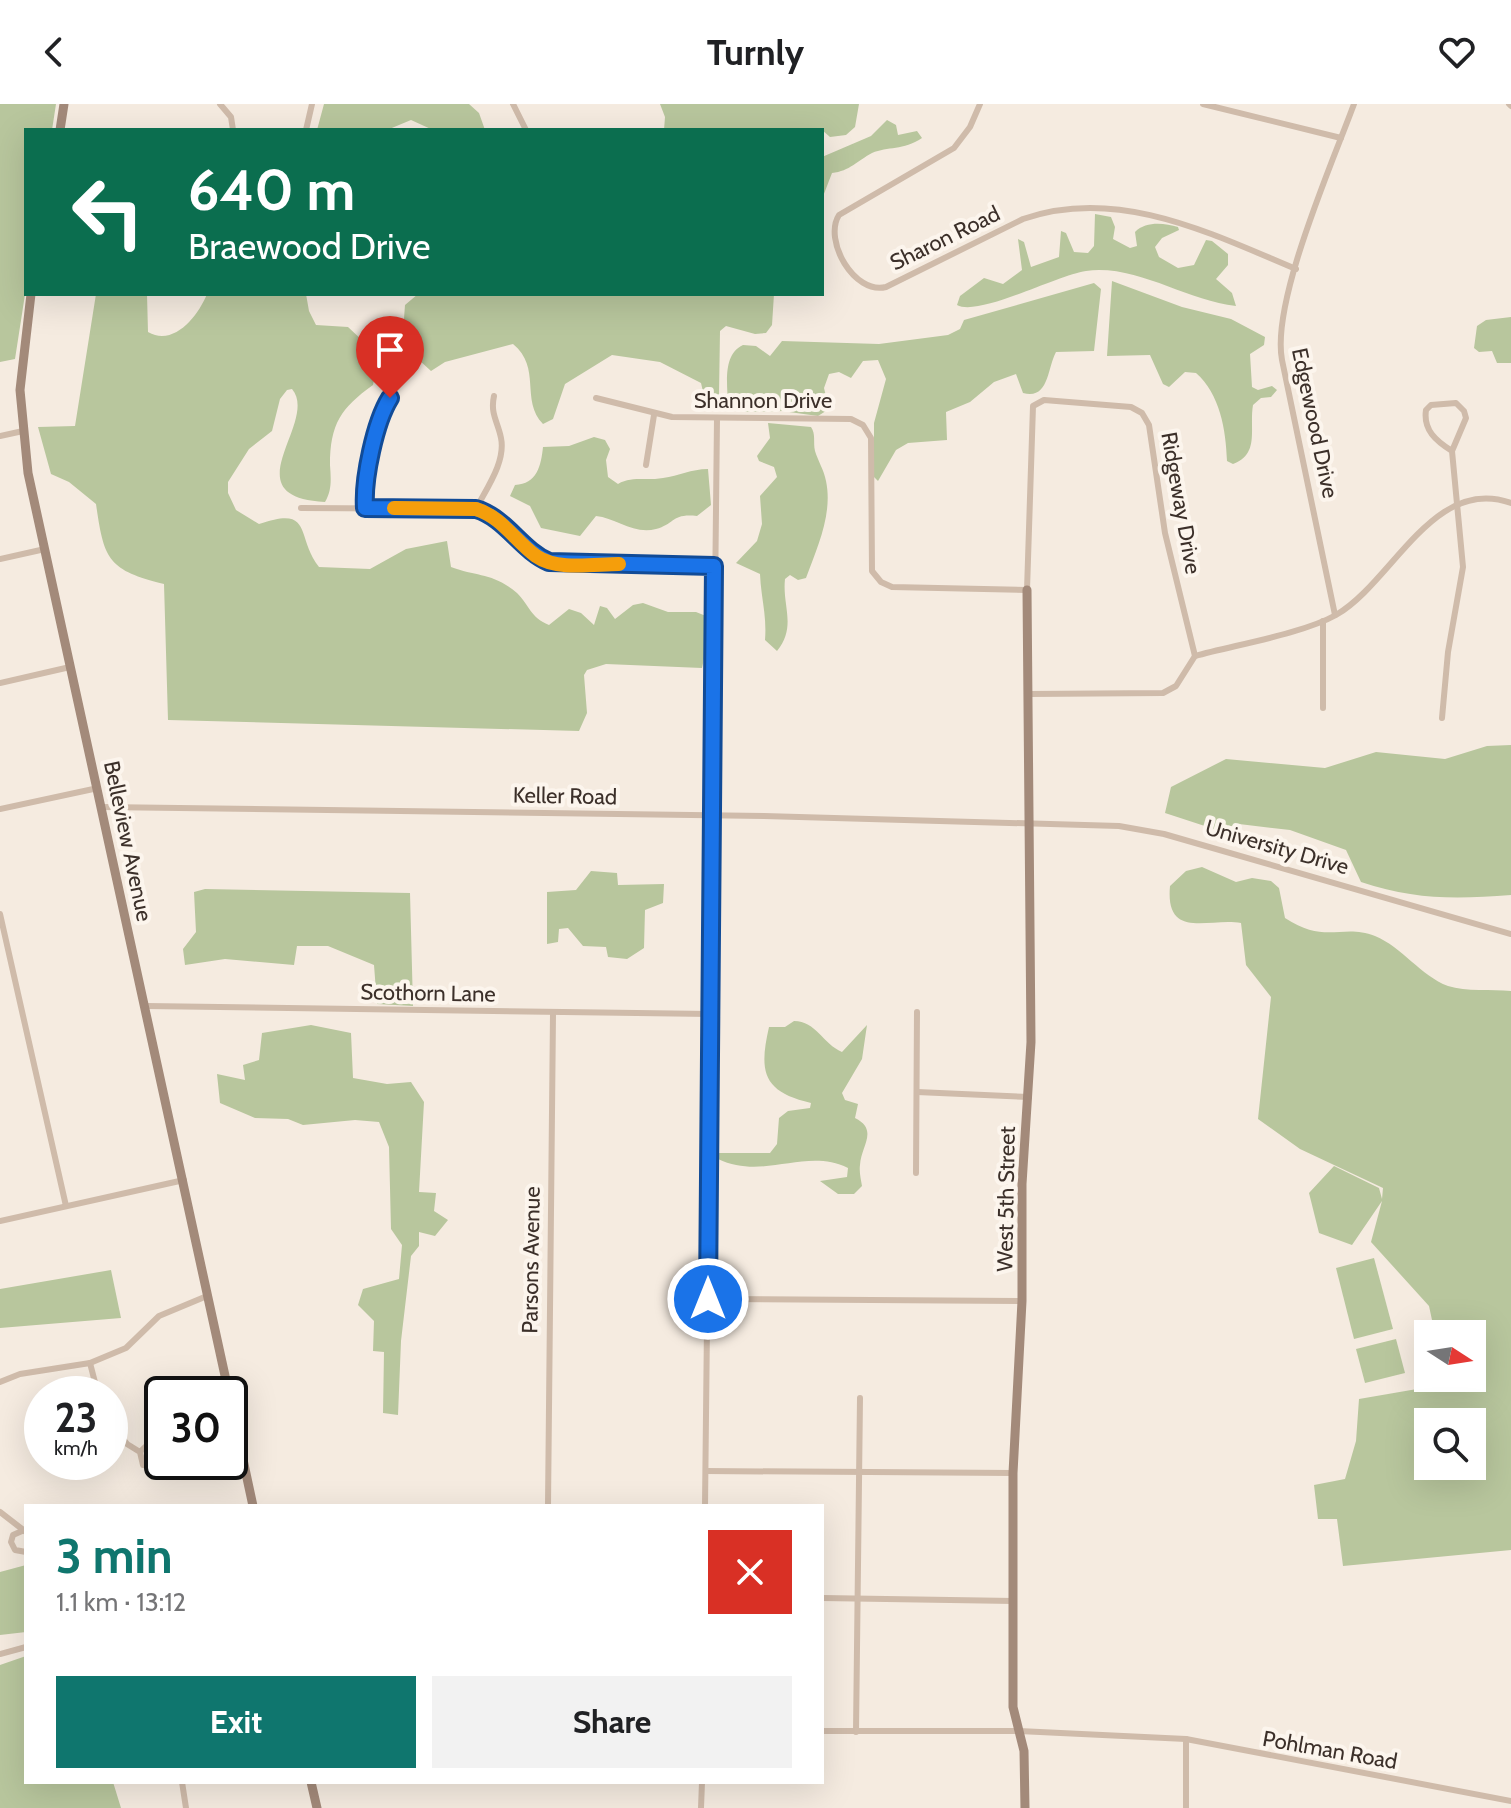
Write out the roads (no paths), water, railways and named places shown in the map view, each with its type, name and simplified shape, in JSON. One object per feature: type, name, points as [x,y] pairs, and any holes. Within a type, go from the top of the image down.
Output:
[{"type":"street","points":[[60,128],[64,104]]},
{"type":"street","points":[[220,104],[231,117],[233,128]]},
{"type":"street","points":[[306,128],[312,104]]},
{"type":"street","points":[[513,104],[525,128]]},
{"type":"street","name":"Sharon Road","points":[[980,104],[970,127],[954,148],[839,215],[834,227],[837,244],[860,283],[867,287],[886,287],[1023,219],[1044,212],[1088,206],[1169,219],[1296,269]]},
{"type":"street","points":[[1203,104],[1341,138]]},
{"type":"street","name":"Edgewood Drive","points":[[1335,615],[1279,346],[1282,316],[1296,269],[1354,104]]},
{"type":"street","name":"Belleview Avenue","points":[[31,296],[21,360],[28,473],[224,1376]]},
{"type":"street","points":[[476,509],[501,453],[501,438],[492,416],[494,396]]},
{"type":"street","points":[[365,508],[368,464],[382,412],[390,398]]},
{"type":"street","name":"Shannon Drive","points":[[596,398],[654,415],[717,419],[851,419],[863,425],[871,438],[871,562],[881,582],[907,588],[1027,590]]},
{"type":"street","name":"Ridgeway Drive","points":[[1027,590],[1033,406],[1044,400],[1131,407],[1142,413],[1149,425],[1165,533],[1195,656]]},
{"type":"street","points":[[1442,718],[1448,652],[1463,567],[1452,451],[1464,428],[1464,411],[1456,403],[1431,405],[1426,410],[1425,424],[1433,436],[1452,451]]},
{"type":"street","points":[[646,465],[654,415]]},
{"type":"street","points":[[705,1504],[717,419]]},
{"type":"street","points":[[0,436],[23,431]]},
{"type":"street","points":[[1030,694],[1163,693],[1176,686],[1195,656],[1335,615],[1383,575],[1423,529],[1458,503],[1487,498],[1511,503]]},
{"type":"street","points":[[301,508],[476,509],[488,513],[537,557],[549,562],[714,566]]},
{"type":"street","points":[[0,559],[45,549]]},
{"type":"street","name":"West 5th Street","points":[[1025,1808],[1024,1751],[1013,1707],[1013,1473],[1022,1301],[1022,1184],[1029,1097],[1031,912],[1027,824],[1030,694],[1027,590]]},
{"type":"street","points":[[1323,621],[1323,708]]},
{"type":"street","points":[[0,683],[70,667]]},
{"type":"street","points":[[0,809],[98,788]]},
{"type":"street","name":"Keller Road","points":[[102,807],[1027,824]]},
{"type":"street","name":"University Drive","points":[[1027,824],[1119,826],[1164,834],[1511,934]]},
{"type":"street","points":[[0,914],[66,1206]]},
{"type":"street","name":"Scothorn Lane","points":[[146,1006],[710,1014]]},
{"type":"street","points":[[916,1173],[917,1012]]},
{"type":"street","name":"Parsons Avenue","points":[[548,1504],[553,1014]]},
{"type":"street","points":[[917,1092],[1029,1097]]},
{"type":"street","points":[[0,1221],[184,1180]]},
{"type":"street","points":[[0,1382],[20,1374],[90,1363],[126,1348],[159,1316],[207,1296]]},
{"type":"street","points":[[708,1299],[1022,1301]]},
{"type":"street","points":[[90,1363],[93,1376]]},
{"type":"street","points":[[856,1732],[860,1398]]},
{"type":"street","points":[[128,1445],[140,1452]]},
{"type":"street","points":[[706,1471],[1013,1473]]},
{"type":"street","name":"Belleview Avenue","points":[[247,1480],[253,1504]]},
{"type":"street","points":[[0,1512],[24,1532]]},
{"type":"street","points":[[24,1532],[13,1535],[11,1542],[15,1550],[24,1552]]},
{"type":"street","points":[[824,1598],[1014,1601]]},
{"type":"street","points":[[0,1654],[24,1648]]},
{"type":"street","name":"Pohlman Road","points":[[824,1731],[1019,1731],[1186,1739],[1511,1801]]},
{"type":"street","points":[[1186,1739],[1186,1808]]},
{"type":"street","points":[[182,1784],[186,1808]]},
{"type":"street","points":[[311,1784],[317,1808]]},
{"type":"street","points":[[701,1808],[702,1784]]}]
